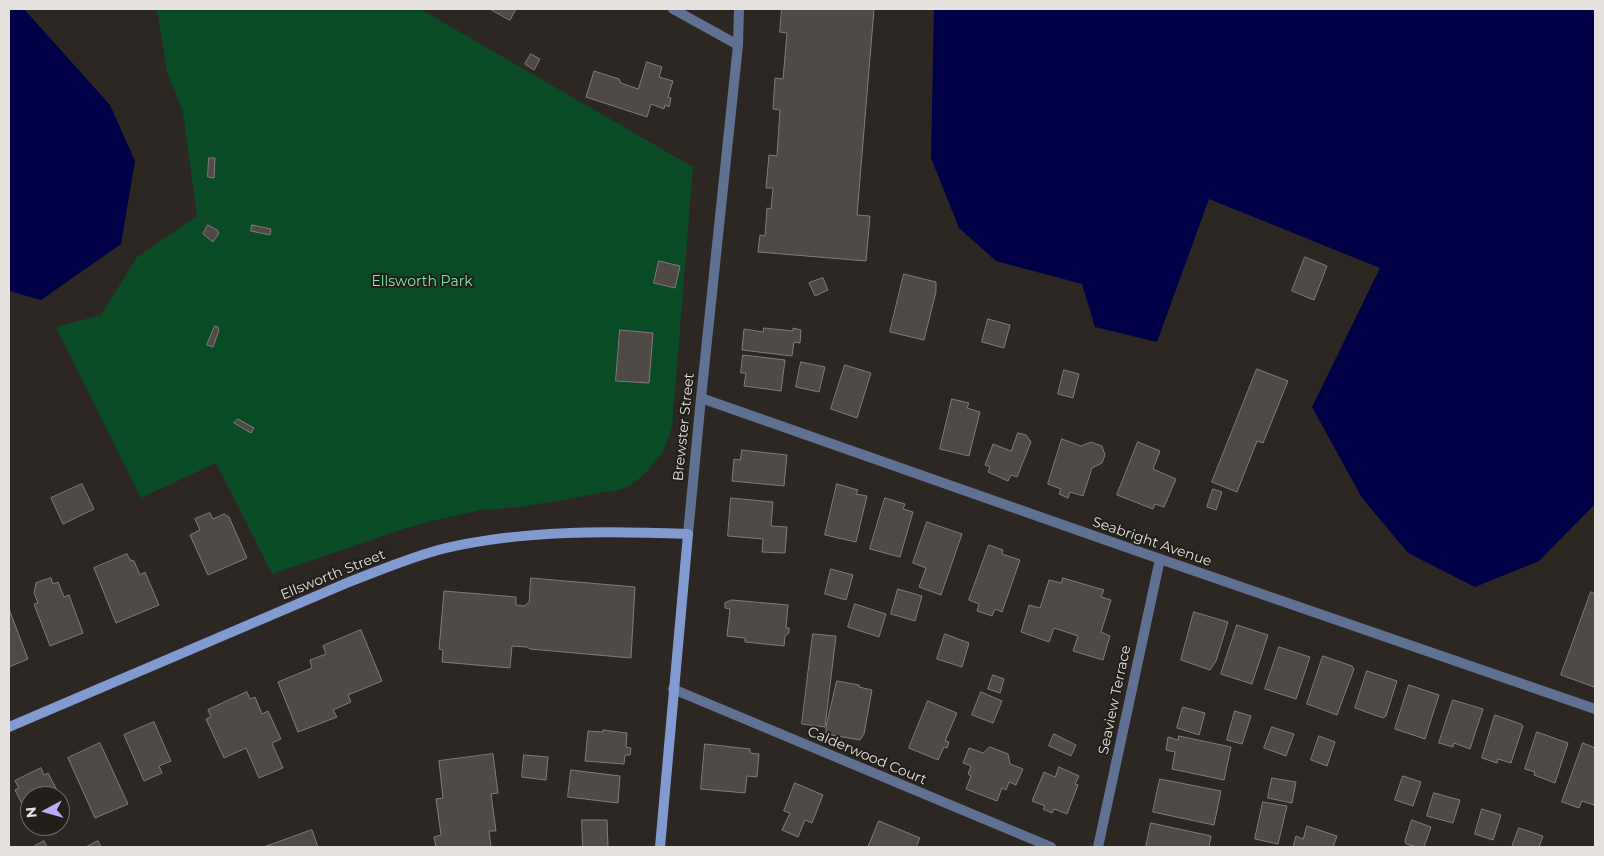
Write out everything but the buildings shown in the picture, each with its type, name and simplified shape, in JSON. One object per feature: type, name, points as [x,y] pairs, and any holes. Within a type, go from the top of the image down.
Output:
[{"type":"street","points":[[673,9],[738,45]]},
{"type":"street","name":"Brewster Street","points":[[660,847],[700,398],[738,45],[739,9]]},
{"type":"street","name":"Seabright Avenue","points":[[700,398],[1595,709]]},
{"type":"street","name":"Ellsworth Street","points":[[9,726],[349,582],[444,549],[494,540],[544,535],[623,532],[688,534]]},
{"type":"street","name":"Seaview Terrace","points":[[1098,847],[1160,559]]},
{"type":"street","name":"Calderwood Court","points":[[673,689],[1051,847]]},
{"type":"green space","name":"Ellsworth Park","points":[[157,9],[420,9],[693,167],[672,428],[663,452],[644,475],[631,485],[619,490],[521,507],[482,510],[440,519],[403,529],[272,574],[216,463],[141,498],[56,327],[101,315],[137,257],[197,216],[183,112],[167,73]]},
{"type":"shaded area","points":[[9,9],[24,9],[110,105],[135,161],[121,244],[41,300],[9,291]]},
{"type":"shaded area","points":[[934,9],[1595,9],[1595,504],[1539,561],[1475,587],[1408,553],[1362,498],[1312,407],[1380,268],[1209,199],[1157,342],[1095,327],[1082,284],[996,261],[959,228],[931,158]]}]
